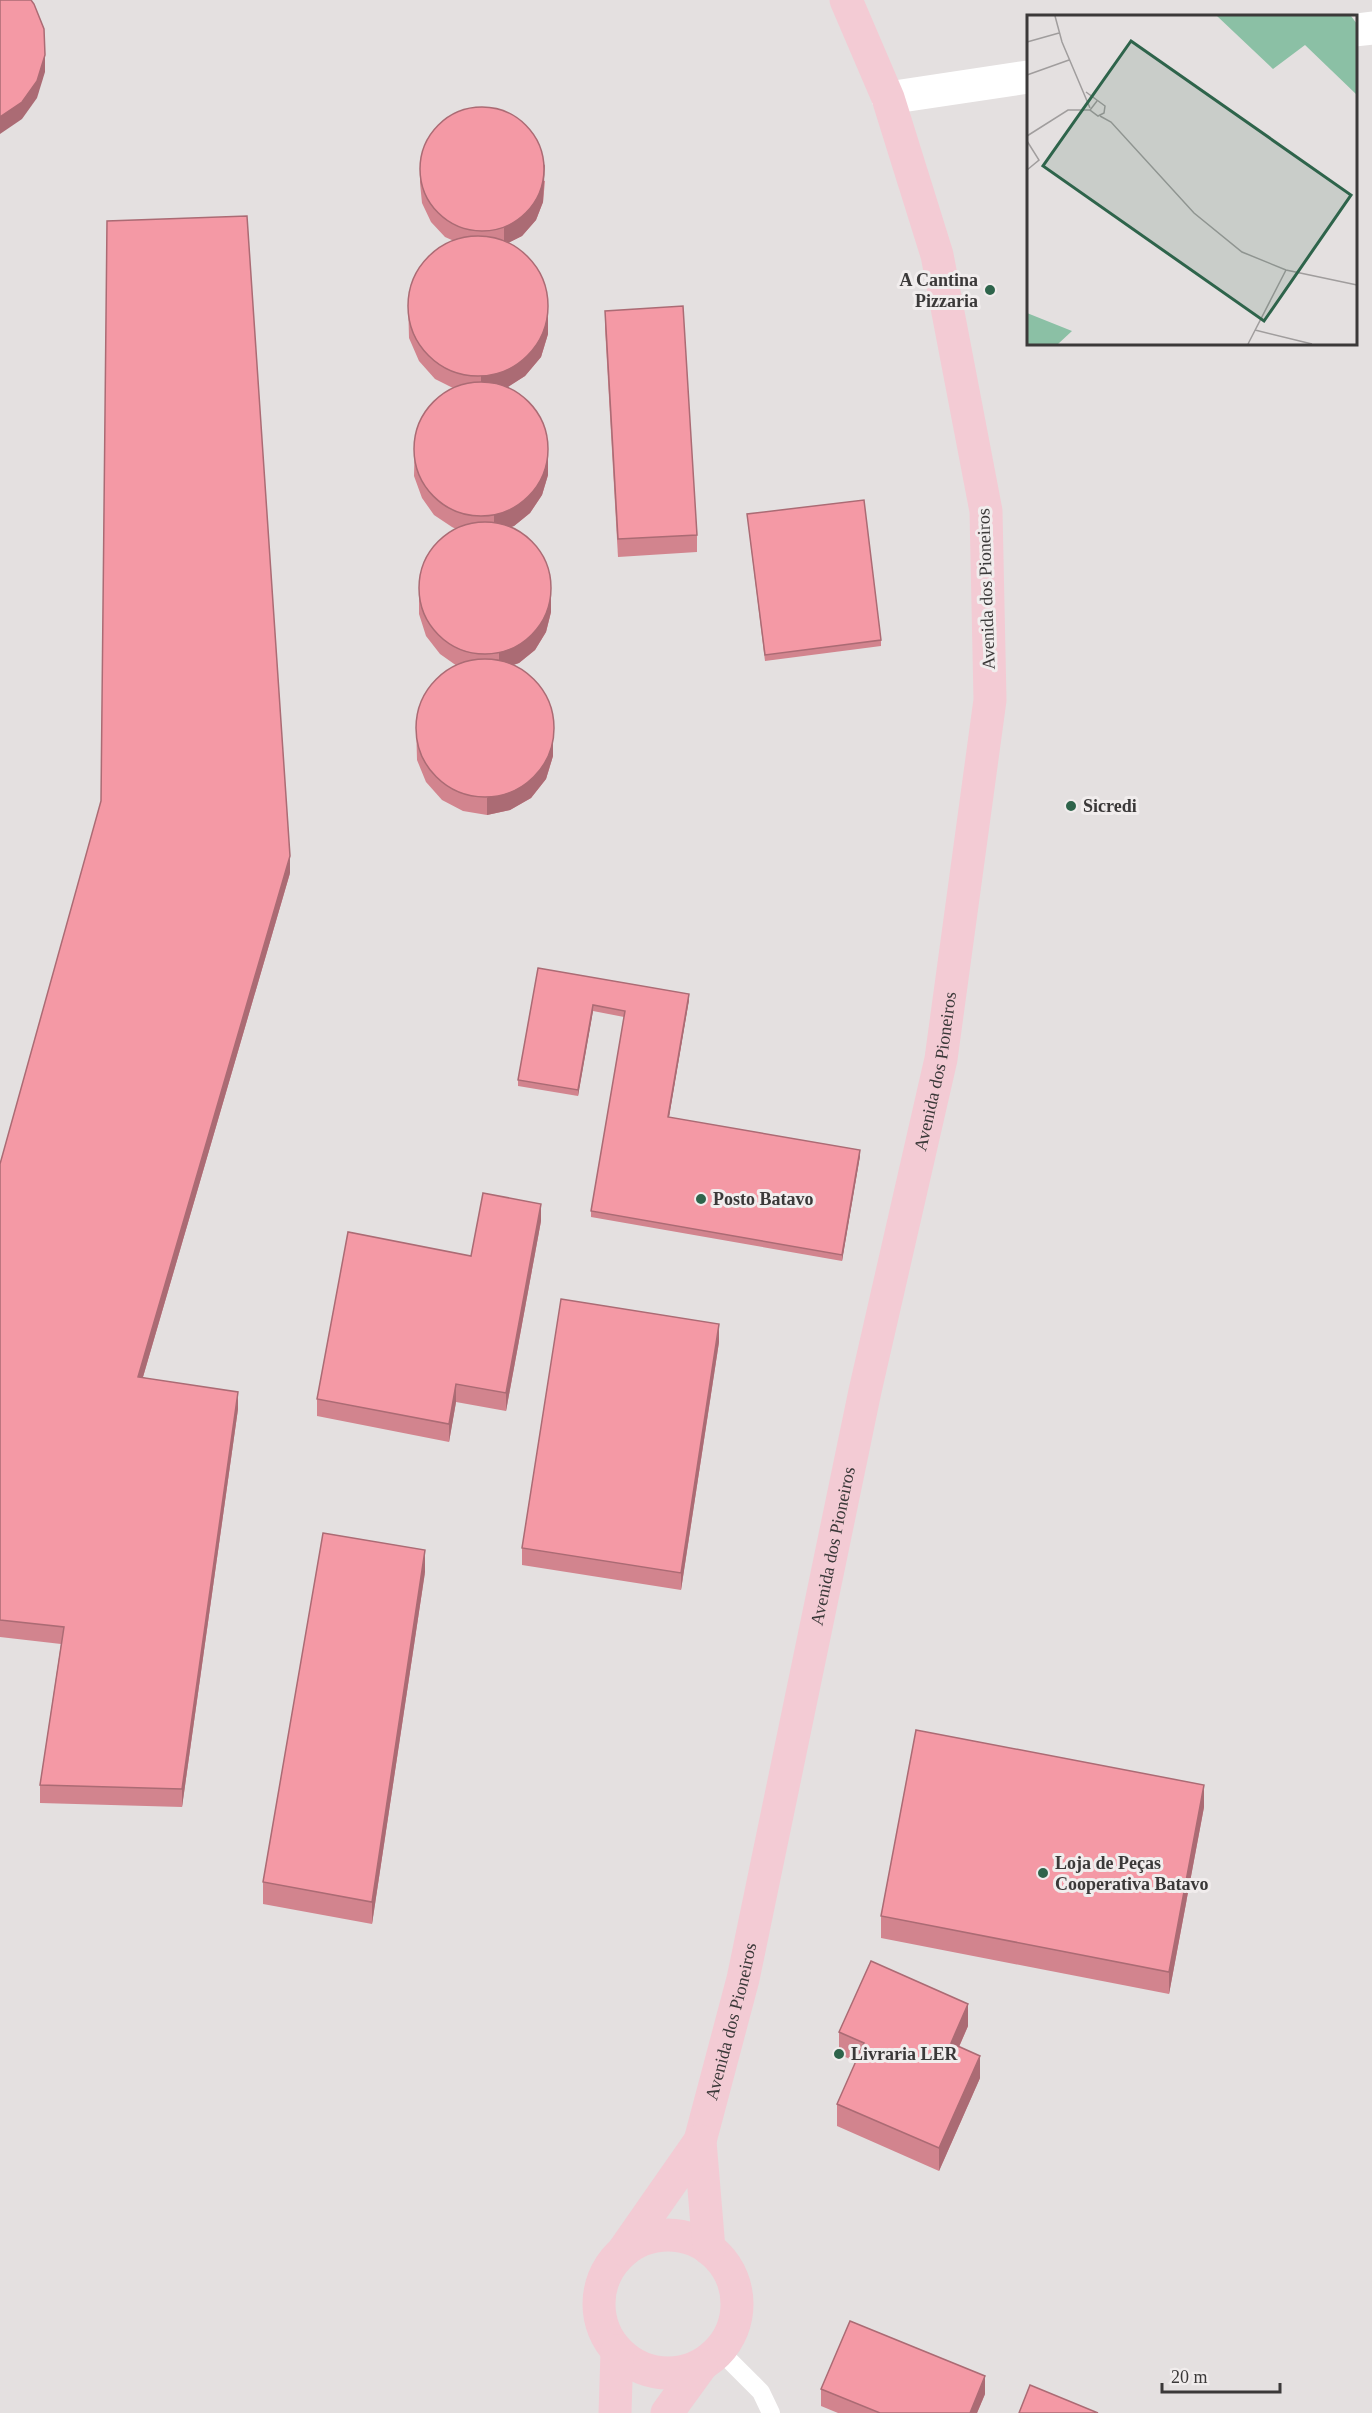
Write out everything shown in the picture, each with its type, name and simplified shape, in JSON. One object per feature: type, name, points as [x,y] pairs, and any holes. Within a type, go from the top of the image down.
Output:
[{"type":"main road","name":"Avenida dos Pioneiros","points":[[700,2141],[744,1979],[865,1391],[941,1059],[990,700],[986,511],[937,255],[888,98],[846,0]]},
{"type":"main road","points":[[700,2141],[709,2249]]},
{"type":"main road","points":[[700,2141],[624,2250],[609,2266],[601,2287],[599,2310],[605,2332],[617,2351],[634,2365],[657,2373],[679,2373],[711,2358]]},
{"type":"main road","points":[[624,2250],[644,2238],[666,2235],[689,2238],[709,2249],[725,2265],[735,2286],[737,2309],[732,2332],[667,2413]]},
{"type":"main road","points":[[615,2413],[617,2351]]},
{"type":"street","points":[[1357,30],[1372,27]]},
{"type":"street","points":[[888,98],[1027,77]]},
{"type":"lane","points":[[711,2358],[761,2392],[771,2413]]},
{"type":"building","points":[[0,0],[31,0],[44,29],[45,55],[37,81],[22,102],[0,117]]},
{"type":"building","points":[[482,107],[506,112],[517,117],[526,125],[534,134],[539,145],[544,169],[539,193],[534,204],[526,213],[517,221],[506,226],[482,231],[458,226],[447,221],[438,213],[430,204],[425,193],[420,169],[425,145],[430,134],[438,125],[447,117],[458,112]]},
{"type":"building","points":[[247,216],[290,856],[138,1377],[238,1392],[182,1789],[40,1785],[64,1627],[0,1620],[0,1164],[101,801],[107,221]]},
{"type":"building","points":[[478,236],[505,242],[517,248],[527,257],[536,267],[542,279],[548,306],[542,333],[536,345],[527,355],[517,364],[505,370],[478,376],[451,370],[439,364],[429,355],[420,345],[414,333],[408,306],[414,279],[420,267],[429,257],[439,248],[451,242]]},
{"type":"building","points":[[683,306],[697,535],[618,539],[605,311]]},
{"type":"building","points":[[481,382],[507,387],[528,402],[543,423],[548,449],[543,475],[528,496],[507,511],[481,516],[455,511],[434,496],[419,475],[414,449],[419,423],[434,402],[455,387]]},
{"type":"building","points":[[864,500],[881,640],[765,655],[747,514]]},
{"type":"building","points":[[485,522],[510,527],[532,541],[546,563],[551,588],[546,613],[532,635],[510,649],[485,654],[460,649],[438,635],[424,613],[419,588],[424,563],[438,541],[460,527]]},
{"type":"building","points":[[485,659],[511,664],[534,679],[549,702],[554,728],[549,754],[534,777],[511,792],[485,797],[459,792],[436,777],[421,754],[416,728],[421,702],[436,679],[459,664]]},
{"type":"building","points":[[538,968],[689,994],[668,1117],[860,1150],[842,1255],[591,1211],[625,1011],[593,1005],[578,1090],[518,1080]]},
{"type":"building","points":[[483,1193],[541,1204],[506,1393],[456,1384],[449,1424],[317,1399],[348,1232],[471,1256]]},
{"type":"building","points":[[561,1299],[719,1324],[681,1573],[522,1548]]},
{"type":"building","points":[[323,1533],[425,1550],[372,1902],[263,1882]]},
{"type":"building","name":"Loja de Peças Cooperativa Batavo","points":[[916,1730],[1204,1785],[1169,1972],[881,1916]]},
{"type":"building","points":[[871,1961],[968,2004],[951,2043],[980,2056],[939,2148],[837,2104],[864,2043],[839,2032]]},
{"type":"building","points":[[850,2321],[985,2376],[970,2413],[880,2413],[821,2389]]},
{"type":"building","points":[[1030,2385],[1098,2413],[1019,2413]]},
{"type":"place","name":"A Cantina Pizzaria","points":[[990,290]]},
{"type":"place","name":"Sicredi","points":[[1071,806]]},
{"type":"place","name":"Posto Batavo","points":[[701,1199]]},
{"type":"place","name":"Loja de Peças Cooperativa Batavo","points":[[1043,1873]]},
{"type":"place","name":"Livraria LER","points":[[839,2054]]}]
